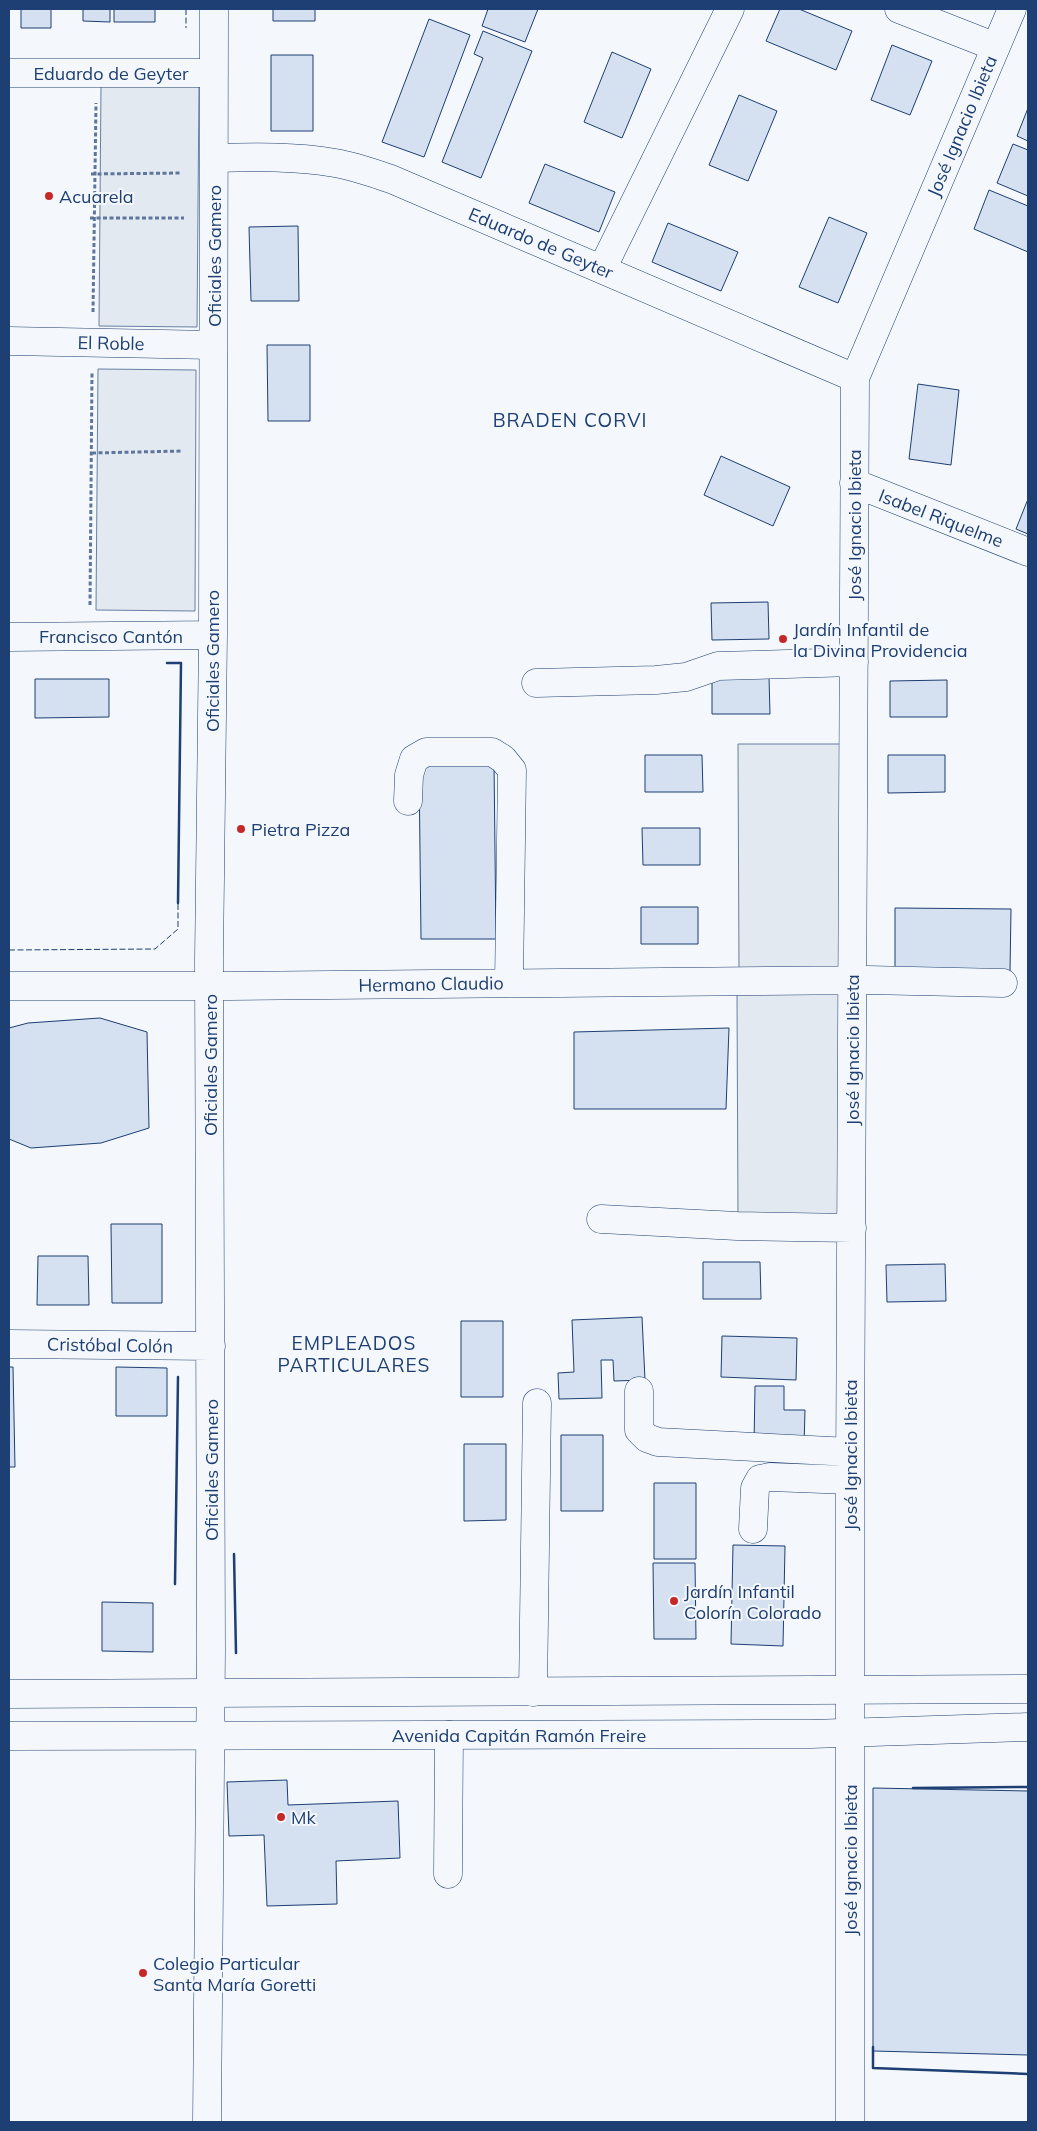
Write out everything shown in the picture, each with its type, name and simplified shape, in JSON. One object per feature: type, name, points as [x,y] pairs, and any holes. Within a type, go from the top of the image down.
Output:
[{"type":"street","name":"Oficiales Gamero","points":[[207,2122],[210,1737],[210,985],[213,635],[214,9]]},
{"type":"street","points":[[602,269],[730,9]]},
{"type":"street","points":[[899,9],[996,47]]},
{"type":"street","name":"José Ignacio Ibieta","points":[[850,2122],[850,1452],[856,378],[1012,9]]},
{"type":"street","name":"Eduardo de Geyter","points":[[9,72],[214,73]]},
{"type":"street","name":"Eduardo de Geyter","points":[[214,165],[306,159],[336,163],[364,170],[391,179],[856,378]]},
{"type":"street","name":"El Roble","points":[[9,341],[213,345]]},
{"type":"street","name":"Isabel Riquelme","points":[[854,484],[1028,552]]},
{"type":"street","name":"Francisco Cantón","points":[[9,636],[213,635]]},
{"type":"street","points":[[536,683],[656,680],[686,677],[718,666],[854,662]]},
{"type":"street","points":[[408,800],[409,775],[414,759],[426,752],[492,752],[503,759],[512,770],[509,983]]},
{"type":"street","name":"Hermano Claudio","points":[[9,986],[853,981],[1003,983]]},
{"type":"street","points":[[602,1219],[737,1226],[852,1228]]},
{"type":"street","name":"Cristóbal Colón","points":[[9,1344],[211,1346]]},
{"type":"street","points":[[638,1391],[639,1430],[647,1438],[658,1442],[850,1452]]},
{"type":"street","points":[[533,1692],[537,1403]]},
{"type":"street","points":[[754,1529],[755,1488],[760,1479],[770,1477],[850,1480]]},
{"type":"street","points":[[9,1694],[1028,1689]]},
{"type":"street","name":"Avenida Capitán Ramón Freire","points":[[9,1736],[210,1737],[851,1733],[1028,1727]]},
{"type":"street","points":[[448,1874],[449,1735]]},
{"type":"path","points":[[90,636],[93,342],[92,218],[97,73]]},
{"type":"path","points":[[93,174],[214,165]]},
{"type":"path","points":[[92,218],[214,219]]},
{"type":"path","points":[[92,453],[213,450]]},
{"type":"shaded area","points":[[101,85],[199,86],[197,327],[99,326]]},
{"type":"shaded area","points":[[98,369],[196,370],[195,611],[96,610]]},
{"type":"shaded area","points":[[738,744],[842,744],[843,972],[739,972]]},
{"type":"shaded area","points":[[737,991],[841,991],[842,1219],[738,1219]]},
{"type":"building","points":[[21,9],[51,9],[51,28],[21,28]]},
{"type":"building","points":[[83,9],[110,9],[110,22],[83,21]]},
{"type":"building","points":[[114,9],[155,9],[155,22],[114,22]]},
{"type":"building","points":[[273,9],[315,9],[315,21],[273,21]]},
{"type":"building","points":[[488,9],[538,9],[525,42],[482,26]]},
{"type":"building","points":[[780,9],[799,9],[852,31],[836,70],[766,41]]},
{"type":"building","points":[[429,19],[470,35],[424,157],[382,142]]},
{"type":"building","points":[[483,31],[532,51],[481,178],[442,162],[483,58],[474,54]]},
{"type":"building","points":[[892,45],[932,61],[910,115],[871,100]]},
{"type":"building","points":[[612,52],[651,69],[622,138],[584,122]]},
{"type":"building","points":[[271,55],[313,55],[313,131],[271,131]]},
{"type":"building","points":[[739,95],[777,111],[748,181],[709,165]]},
{"type":"building","points":[[1028,108],[1028,141],[1017,136]]},
{"type":"building","points":[[1013,144],[1028,150],[1028,196],[997,183]]},
{"type":"building","points":[[545,164],[615,192],[599,232],[529,203]]},
{"type":"building","points":[[989,190],[1028,206],[1028,252],[974,229]]},
{"type":"building","points":[[829,217],[867,233],[838,303],[799,287]]},
{"type":"building","points":[[668,223],[738,252],[721,291],[652,262]]},
{"type":"building","points":[[298,226],[299,301],[251,301],[249,227]]},
{"type":"building","points":[[267,345],[310,345],[310,421],[268,421]]},
{"type":"building","points":[[918,384],[959,390],[951,465],[909,459]]},
{"type":"building","points":[[721,456],[790,487],[773,526],[704,495]]},
{"type":"building","points":[[1028,499],[1028,534],[1016,529]]},
{"type":"building","points":[[768,602],[769,639],[712,640],[711,603]]},
{"type":"building","points":[[712,677],[769,677],[770,714],[712,714]]},
{"type":"building","points":[[35,679],[109,679],[109,717],[35,718]]},
{"type":"building","points":[[947,680],[947,717],[890,717],[890,681]]},
{"type":"building","points":[[645,755],[702,755],[703,792],[645,792]]},
{"type":"building","points":[[888,755],[945,755],[945,792],[888,793]]},
{"type":"building","points":[[494,763],[496,939],[421,939],[419,764]]},
{"type":"building","points":[[642,828],[700,828],[700,865],[643,865]]},
{"type":"building","points":[[641,907],[698,907],[698,944],[641,944]]},
{"type":"building","points":[[895,908],[1011,909],[1010,972],[895,971]]},
{"type":"building","points":[[100,1018],[147,1032],[149,1128],[101,1143],[31,1148],[9,1139],[9,1028],[28,1023]]},
{"type":"building","points":[[729,1028],[726,1109],[574,1109],[574,1032]]},
{"type":"building","points":[[111,1224],[162,1224],[162,1303],[112,1303]]},
{"type":"building","points":[[38,1256],[88,1256],[89,1305],[37,1305]]},
{"type":"building","points":[[703,1262],[760,1262],[761,1299],[703,1299]]},
{"type":"building","points":[[945,1264],[946,1301],[887,1302],[886,1265]]},
{"type":"building","points":[[642,1317],[645,1380],[614,1381],[613,1360],[601,1360],[602,1398],[559,1399],[558,1373],[574,1372],[572,1320]]},
{"type":"building","points":[[461,1321],[503,1321],[503,1397],[461,1397]]},
{"type":"building","points":[[722,1336],[797,1338],[796,1380],[721,1377]]},
{"type":"building","points":[[9,1367],[13,1367],[15,1467],[9,1467]]},
{"type":"building","points":[[116,1367],[167,1368],[167,1416],[116,1416]]},
{"type":"building","points":[[755,1386],[784,1386],[784,1410],[805,1410],[804,1446],[754,1445]]},
{"type":"building","points":[[561,1435],[603,1435],[603,1511],[561,1511]]},
{"type":"building","points":[[464,1444],[506,1444],[506,1520],[464,1521]]},
{"type":"building","points":[[654,1483],[696,1483],[696,1559],[654,1559]]},
{"type":"building","points":[[733,1545],[785,1546],[783,1646],[731,1644]]},
{"type":"building","name":"Jardín Infantil Colorín Colorado","points":[[653,1563],[695,1563],[696,1639],[654,1639]]},
{"type":"building","points":[[102,1602],[153,1603],[153,1652],[102,1651]]},
{"type":"building","points":[[287,1780],[288,1805],[398,1801],[400,1858],[336,1861],[337,1904],[267,1906],[264,1835],[229,1836],[227,1782]]},
{"type":"building","points":[[873,1788],[1028,1791],[1028,2055],[873,2051]]},
{"type":"fence","points":[[186,9],[186,28]]},
{"type":"fence","points":[[9,950],[155,949],[178,929],[178,903]]},
{"type":"wall","points":[[167,663],[181,663],[178,903]]},
{"type":"wall","points":[[175,1584],[178,1377]]},
{"type":"wall","points":[[234,1554],[236,1653]]},
{"type":"wall","points":[[913,1788],[1028,1787]]},
{"type":"wall","points":[[873,2047],[873,2068],[1028,2074]]},
{"type":"place","name":"Acuarela","points":[[49,196]]},
{"type":"place","name":"Jardín Infantil de la Divina Providencia","points":[[783,639]]},
{"type":"place","name":"Pietra Pizza","points":[[241,829]]},
{"type":"place","name":"Jardín Infantil Colorín Colorado","points":[[674,1601]]},
{"type":"place","name":"Mk","points":[[281,1817]]},
{"type":"place","name":"Colegio Particular Santa María Goretti","points":[[143,1973]]},
{"type":"district","name":"BRADEN CORVI","points":[[570,420]]},
{"type":"district","name":"EMPLEADOS PARTICULARES","points":[[354,1354]]}]
